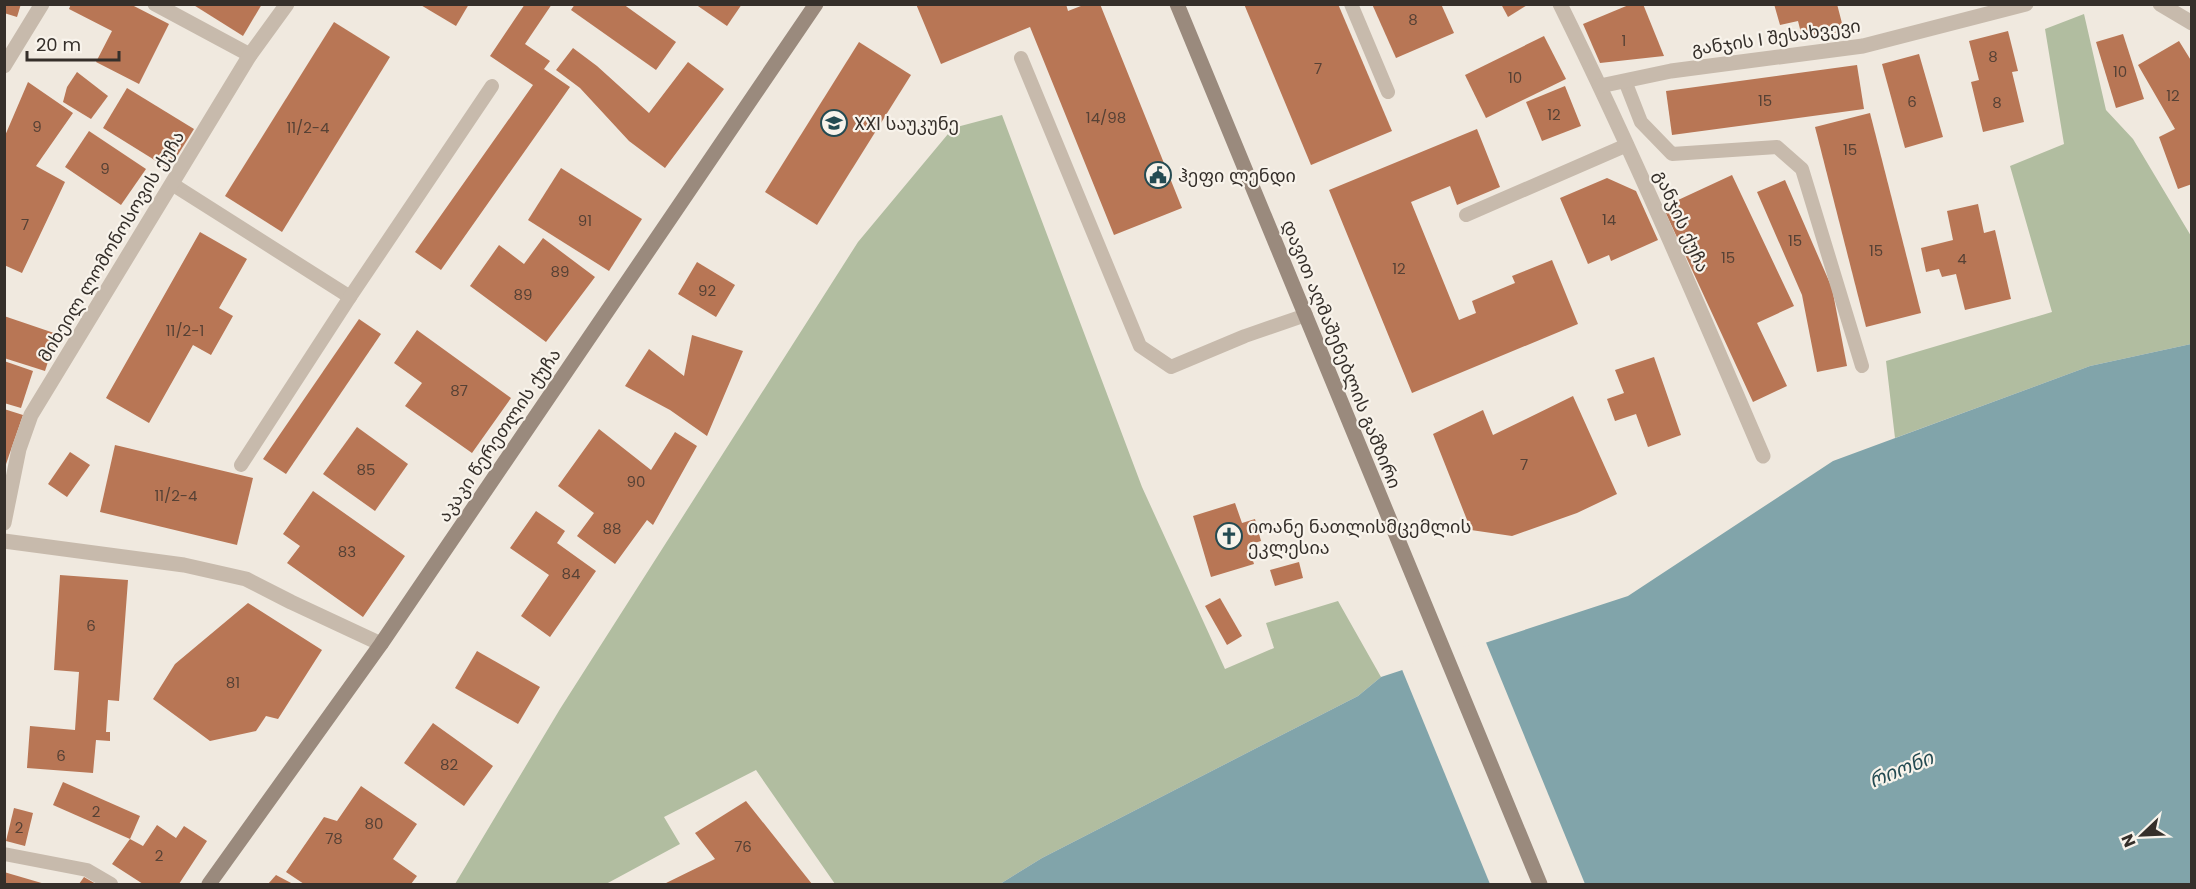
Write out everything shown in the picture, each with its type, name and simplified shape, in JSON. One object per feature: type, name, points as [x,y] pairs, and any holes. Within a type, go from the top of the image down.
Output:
[{"type":"main road","name":"აკაკი წერეთლის ქუჩა","points":[[209,885],[381,644],[816,4]]},
{"type":"main road","name":"დავით აღმაშენებლის გამზირი","points":[[1177,4],[1540,885]]},
{"type":"street","points":[[4,66],[42,4]]},
{"type":"street","points":[[155,4],[250,55]]},
{"type":"street","name":"მიხეილ ლომონოსოვის ქუჩა","points":[[4,523],[19,450],[31,415],[250,55],[287,4]]},
{"type":"street","name":"განჯის ქუჩა","points":[[1560,4],[1627,145],[1763,456]]},
{"type":"street","name":"განჯის I შესახვევი","points":[[1600,87],[1671,71],[1863,46],[2026,4]]},
{"type":"street","points":[[2160,4],[2192,23]]},
{"type":"street","points":[[4,541],[184,565],[246,579],[381,644]]},
{"type":"lane","points":[[1351,4],[1388,92]]},
{"type":"lane","points":[[1021,58],[1140,346],[1171,367],[1245,336],[1305,315]]},
{"type":"lane","points":[[1624,81],[1641,122],[1672,154],[1776,147],[1802,169],[1862,366]]},
{"type":"lane","points":[[241,465],[350,297],[492,86]]},
{"type":"lane","points":[[1466,215],[1627,145]]},
{"type":"lane","points":[[172,184],[350,297]]},
{"type":"lane","points":[[4,854],[87,870],[111,885]]},
{"type":"green space","points":[[2084,14],[2106,110],[2133,139],[2191,236],[2191,344],[2090,366],[1895,438],[1886,361],[2052,312],[2010,166],[2064,144],[2045,29]]},
{"type":"green space","points":[[1002,115],[1142,487],[1225,669],[1274,648],[1266,623],[1338,601],[1381,677],[1358,696],[1042,858],[1000,884],[835,884],[756,770],[664,817],[680,844],[606,884],[455,884],[560,709],[858,242],[953,128]]},
{"type":"water","name":"რიონი","points":[[2191,344],[2191,884],[1000,884],[1042,858],[1358,696],[1381,677],[1628,596],[1833,461],[2090,366]]},
{"type":"pier","points":[[1485,640],[1585,884],[1490,884],[1401,667]]},
{"type":"building","points":[[4,4],[21,4],[17,17],[4,13]]},
{"type":"building","points":[[71,4],[130,4],[169,24],[139,84],[96,62],[112,31],[69,9]]},
{"type":"building","points":[[192,4],[262,4],[243,36]]},
{"type":"building","points":[[419,4],[469,4],[456,26]]},
{"type":"building","points":[[525,4],[552,4],[525,44],[550,61],[544,69],[570,87],[441,270],[415,252],[533,85],[490,56]]},
{"type":"building","points":[[575,4],[623,4],[676,42],[656,70],[571,10]]},
{"type":"building","points":[[695,4],[742,4],[727,26]]},
{"type":"building","points":[[916,4],[1066,4],[1068,11],[1086,4],[1100,4],[1182,208],[1114,235],[1030,27],[941,64]]},
{"type":"building","points":[[1244,4],[1338,4],[1392,131],[1311,165]]},
{"type":"building","points":[[1372,4],[1441,4],[1454,33],[1396,58]]},
{"type":"building","points":[[1501,4],[1529,4],[1508,17]]},
{"type":"building","points":[[1631,4],[1643,4],[1664,56],[1600,63],[1583,24]]},
{"type":"building","points":[[1774,4],[1837,4],[1844,31],[1803,41],[1798,21],[1780,25]]},
{"type":"building","points":[[334,22],[390,57],[282,232],[225,196]]},
{"type":"building","points":[[2008,31],[2018,71],[2012,72],[2024,122],[1983,132],[1971,82],[1979,80],[1969,41]]},
{"type":"building","points":[[2123,34],[2144,99],[2116,108],[2096,42]]},
{"type":"building","points":[[1544,36],[1566,79],[1486,118],[1465,75]]},
{"type":"building","points":[[2179,41],[2192,62],[2192,184],[2178,189],[2159,137],[2175,129],[2138,65]]},
{"type":"building","points":[[859,42],[911,75],[817,225],[765,192]]},
{"type":"building","points":[[573,48],[597,66],[649,113],[688,62],[724,89],[665,168],[629,141],[580,88],[556,70]]},
{"type":"building","points":[[1919,54],[1943,137],[1905,148],[1882,64]]},
{"type":"building","points":[[1857,65],[1864,109],[1672,135],[1666,91]]},
{"type":"building","points":[[77,72],[108,96],[91,119],[63,102],[67,87]]},
{"type":"building","points":[[28,82],[73,113],[36,166],[65,182],[22,273],[4,265],[4,138]]},
{"type":"building","points":[[1565,86],[1581,126],[1542,141],[1526,102]]},
{"type":"building","points":[[127,88],[194,129],[169,169],[103,128]]},
{"type":"building","points":[[1870,113],[1921,313],[1866,327],[1815,127]]},
{"type":"building","points":[[1477,129],[1500,187],[1457,205],[1450,186],[1411,202],[1459,320],[1476,313],[1472,301],[1515,283],[1512,276],[1552,260],[1578,324],[1412,393],[1329,190]]},
{"type":"building","points":[[89,131],[146,169],[121,205],[65,167]]},
{"type":"building","points":[[561,168],[642,219],[609,271],[528,220]]},
{"type":"building","points":[[1732,175],[1794,306],[1757,323],[1787,386],[1753,402],[1663,207]]},
{"type":"building","points":[[1607,178],[1636,191],[1658,240],[1611,261],[1609,255],[1588,264],[1560,198]]},
{"type":"building","points":[[1785,180],[1832,288],[1847,366],[1817,372],[1802,295],[1757,192]]},
{"type":"building","points":[[1978,204],[1984,233],[1995,230],[2011,299],[1965,310],[1956,274],[1942,277],[1939,269],[1926,272],[1921,248],[1953,240],[1947,211]]},
{"type":"building","points":[[200,232],[247,259],[219,308],[233,316],[211,355],[193,345],[149,423],[106,398]]},
{"type":"building","points":[[543,238],[595,277],[546,342],[470,286],[499,245],[524,264]]},
{"type":"building","points":[[697,262],[735,285],[716,317],[678,294]]},
{"type":"building","points":[[4,316],[57,334],[45,371],[4,358]]},
{"type":"building","points":[[359,319],[381,334],[286,474],[263,459]]},
{"type":"building","points":[[417,330],[511,398],[472,453],[405,406],[422,383],[394,363]]},
{"type":"building","points":[[692,335],[743,351],[707,436],[670,410],[625,386],[649,349],[684,376]]},
{"type":"building","points":[[1654,357],[1681,435],[1648,447],[1636,414],[1615,421],[1607,399],[1624,393],[1615,370]]},
{"type":"building","points":[[4,361],[33,371],[21,408],[4,403]]},
{"type":"building","points":[[1573,396],[1617,494],[1577,513],[1512,536],[1471,530],[1433,434],[1483,410],[1493,435]]},
{"type":"building","points":[[4,409],[23,415],[5,467],[4,467]]},
{"type":"building","points":[[357,427],[408,464],[375,511],[323,474]]},
{"type":"building","points":[[599,429],[651,470],[675,432],[697,446],[653,525],[647,520],[615,564],[577,536],[594,513],[558,486]]},
{"type":"building","points":[[115,445],[253,478],[237,545],[100,512]]},
{"type":"building","points":[[70,452],[90,465],[67,497],[48,484]]},
{"type":"building","points":[[313,491],[405,556],[363,617],[287,563],[300,546],[283,534]]},
{"type":"building","name":"იოანე ნათლისმცემლის ეკლესია","points":[[1235,503],[1242,523],[1255,519],[1261,541],[1248,545],[1254,564],[1211,577],[1193,516]]},
{"type":"building","points":[[536,511],[565,531],[557,543],[596,571],[550,637],[521,616],[549,575],[510,548]]},
{"type":"building","points":[[1299,562],[1303,578],[1275,586],[1270,570]]},
{"type":"building","points":[[60,575],[128,580],[119,701],[108,700],[106,732],[110,732],[110,741],[96,740],[93,773],[27,768],[30,726],[75,730],[79,672],[54,670]]},
{"type":"building","points":[[1220,598],[1242,636],[1227,645],[1205,606]]},
{"type":"building","points":[[248,603],[322,650],[278,719],[266,716],[256,731],[210,741],[153,699],[175,664]]},
{"type":"building","points":[[477,651],[540,687],[518,724],[455,688]]},
{"type":"building","points":[[433,723],[493,766],[464,806],[404,763]]},
{"type":"building","points":[[63,782],[140,816],[130,839],[53,805]]},
{"type":"building","points":[[361,786],[417,824],[393,859],[417,876],[411,884],[304,884],[286,872],[324,817],[337,821]]},
{"type":"building","points":[[746,801],[812,884],[664,884],[715,859],[695,833]]},
{"type":"building","points":[[14,808],[33,813],[25,846],[6,841]]},
{"type":"building","points":[[157,825],[176,838],[184,826],[207,841],[179,884],[143,884],[112,864],[130,839],[143,846]]},
{"type":"building","points":[[4,872],[45,884],[4,884]]},
{"type":"building","points":[[276,875],[293,884],[268,884]]},
{"type":"building","points":[[84,877],[96,884],[79,884]]},
{"type":"place","name":"XXI საუკუნე","points":[[834,123]]},
{"type":"place","name":"ჰეფი ლენდი","points":[[1158,175]]},
{"type":"place","name":"იოანე ნათლისმცემლის ეკლესია","points":[[1229,536]]}]
